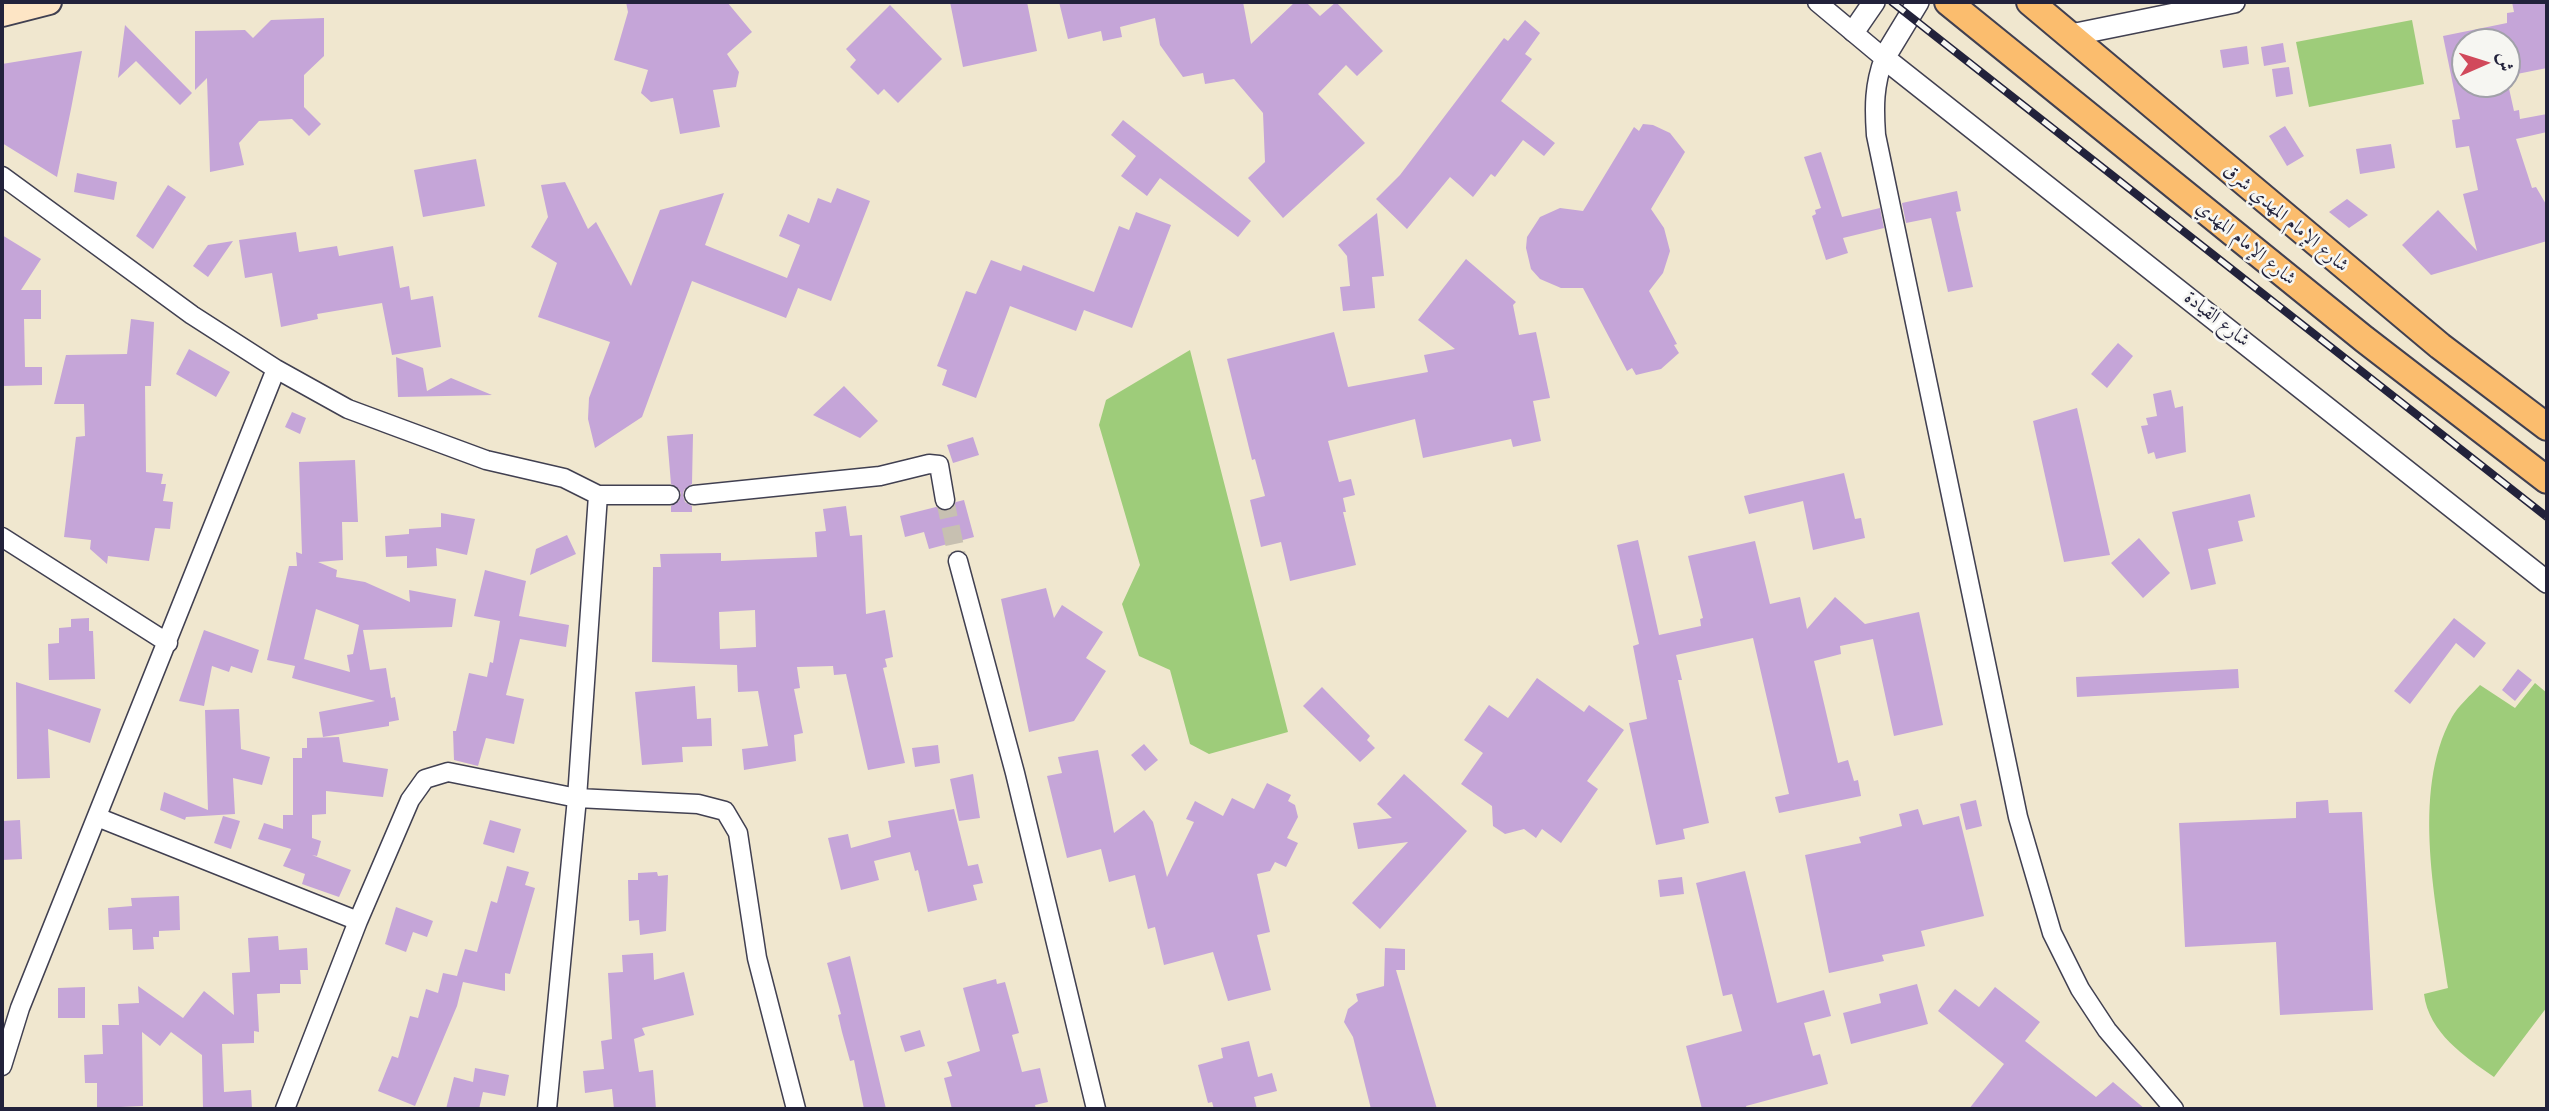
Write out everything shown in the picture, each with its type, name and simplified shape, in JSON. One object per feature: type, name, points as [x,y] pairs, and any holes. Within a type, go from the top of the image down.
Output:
[{"type":"main road","points":[[6,11],[49,2]]},
{"type":"main road","name":"شارع الإمام المهدي","points":[[1948,2],[2364,339],[2547,481]]},
{"type":"main road","name":"شارع الإمام المهدي شرق","points":[[2030,2],[2440,346],[2547,427]]},
{"type":"street","points":[[1817,2],[1884,58]]},
{"type":"street","points":[[1854,31],[1874,2]]},
{"type":"street","points":[[1918,2],[1884,58],[1876,80],[1873,102],[1876,135],[2018,817],[2052,933],[2080,989],[2108,1030],[2174,1109]]},
{"type":"street","points":[[2071,35],[2234,2]]},
{"type":"street","name":"شارع القيادة","points":[[1884,58],[2547,582]]},
{"type":"street","points":[[2,176],[192,315],[276,369],[348,409],[486,460],[564,478],[598,495],[670,495]]},
{"type":"street","points":[[2,1066],[20,1008],[276,369]]},
{"type":"street","points":[[694,495],[880,476],[929,464],[939,465],[945,500]]},
{"type":"street","points":[[547,1109],[577,797],[598,495]]},
{"type":"street","points":[[2,537],[168,643]]},
{"type":"street","points":[[958,561],[1015,774],[1096,1109]]},
{"type":"street","points":[[285,1109],[358,921],[410,800],[425,779],[448,772],[577,797],[698,804],[725,811],[737,833],[757,958],[796,1109]]},
{"type":"street","points":[[97,817],[358,921]]},
{"type":"green space","points":[[2412,20],[2424,84],[2309,107],[2296,42]]},
{"type":"green space","points":[[1190,350],[1288,732],[1209,754],[1190,744],[1170,670],[1139,656],[1122,604],[1140,565],[1099,425],[1106,400]]},
{"type":"green space","points":[[2535,683],[2547,693],[2547,1007],[2494,1077],[2460,1052],[2440,1032],[2427,1008],[2424,994],[2448,988],[2430,851],[2432,780],[2439,747],[2452,717],[2480,685],[2515,708]]},
{"type":"building","points":[[626,2],[727,2],[752,32],[727,54],[739,72],[736,87],[713,90],[720,127],[680,134],[673,98],[651,102],[641,93],[648,70],[614,60],[628,12]]},
{"type":"building","points":[[950,2],[1027,2],[1037,51],[963,67]]},
{"type":"building","points":[[1059,2],[1243,2],[1251,44],[1295,2],[1306,2],[1320,16],[1336,2],[1383,51],[1357,76],[1346,65],[1318,94],[1365,143],[1283,218],[1248,178],[1265,162],[1263,113],[1234,79],[1205,84],[1203,73],[1183,77],[1160,45],[1155,18],[1120,27],[1122,37],[1103,41],[1101,31],[1068,39]]},
{"type":"building","points":[[2512,2],[2547,2],[2547,68],[2521,73],[2521,28],[2482,28],[2507,23],[2507,13],[2514,12]]},
{"type":"building","points":[[890,5],[942,59],[898,103],[884,89],[878,95],[850,67],[856,60],[846,49]]},
{"type":"building","points":[[324,18],[324,56],[304,75],[304,107],[321,124],[309,136],[292,119],[259,121],[239,143],[244,165],[210,172],[207,78],[195,90],[195,31],[245,30],[253,38],[271,20]]},
{"type":"building","points":[[1525,20],[1540,33],[1525,54],[1532,59],[1501,101],[1555,143],[1544,156],[1523,140],[1495,177],[1491,174],[1473,197],[1450,177],[1407,229],[1376,199],[1400,175],[1504,38],[1508,41]]},
{"type":"building","points":[[125,25],[192,93],[180,105],[136,61],[118,78]]},
{"type":"building","points":[[2451,34],[2451,75],[2443,36]]},
{"type":"building","points":[[2283,43],[2286,62],[2264,66],[2261,47]]},
{"type":"building","points":[[2247,46],[2249,64],[2223,68],[2220,50]]},
{"type":"building","points":[[82,51],[57,177],[2,143],[2,64]]},
{"type":"building","points":[[2289,67],[2293,94],[2276,97],[2272,69]]},
{"type":"building","points":[[2456,98],[2511,98],[2514,111],[2519,110],[2520,119],[2547,114],[2547,132],[2516,139],[2532,188],[2536,187],[2547,206],[2547,241],[2431,275],[2402,245],[2438,210],[2477,251],[2463,194],[2478,190],[2469,146],[2456,148],[2452,120],[2460,119]]},
{"type":"building","points":[[1123,120],[1251,221],[1238,237],[1160,178],[1147,196],[1121,176],[1136,156],[1111,135]]},
{"type":"building","points":[[1643,124],[1653,125],[1670,133],[1685,152],[1651,209],[1664,228],[1670,251],[1663,273],[1649,291],[1677,344],[1674,345],[1679,353],[1661,369],[1636,375],[1632,368],[1627,371],[1583,288],[1561,288],[1540,279],[1531,269],[1526,248],[1527,237],[1540,217],[1560,208],[1583,211],[1634,127],[1639,131]]},
{"type":"building","points":[[2285,126],[2304,156],[2287,166],[2269,136]]},
{"type":"building","points":[[2391,144],[2395,168],[2360,174],[2356,149]]},
{"type":"building","points":[[1821,152],[1842,217],[1880,208],[1884,228],[1843,238],[1848,253],[1826,260],[1812,216],[1816,214],[1815,210],[1821,208],[1804,157]]},
{"type":"building","points":[[476,159],[485,206],[423,217],[414,170]]},
{"type":"building","points":[[77,173],[117,182],[114,200],[74,192]]},
{"type":"building","points":[[565,182],[588,229],[596,222],[631,286],[660,210],[724,193],[705,245],[787,278],[800,245],[779,236],[788,214],[809,223],[818,198],[831,203],[837,188],[870,201],[831,301],[798,288],[786,318],[692,281],[642,417],[595,448],[588,419],[589,398],[610,342],[538,317],[557,263],[531,247],[548,217],[541,185]]},
{"type":"building","points":[[168,185],[186,197],[153,249],[136,236]]},
{"type":"building","points":[[1957,191],[1961,211],[1956,212],[1973,287],[1948,292],[1931,218],[1906,223],[1902,203]]},
{"type":"building","points":[[2347,199],[2368,215],[2349,228],[2329,212]]},
{"type":"building","points":[[1136,212],[1171,225],[1132,328],[1084,310],[1076,331],[1010,306],[976,398],[942,385],[947,370],[937,366],[966,291],[976,294],[991,260],[1021,271],[1023,265],[1094,292],[1119,226],[1129,230]]},
{"type":"building","points":[[1377,213],[1384,276],[1372,277],[1375,308],[1343,311],[1340,287],[1350,286],[1347,256],[1338,245]]},
{"type":"building","points":[[296,232],[299,252],[337,246],[339,256],[393,246],[400,288],[409,286],[411,300],[433,296],[441,347],[392,355],[382,303],[317,314],[318,319],[281,327],[272,273],[245,278],[239,240]]},
{"type":"building","points":[[2,235],[41,259],[21,290],[41,290],[41,319],[24,319],[25,367],[42,367],[42,385],[2,386]]},
{"type":"building","points":[[233,241],[208,277],[193,266],[208,245]]},
{"type":"building","points":[[1466,259],[1516,302],[1513,305],[1519,335],[1536,332],[1550,398],[1533,401],[1541,441],[1513,447],[1511,439],[1423,458],[1415,419],[1328,441],[1339,482],[1351,479],[1355,495],[1343,498],[1346,512],[1343,512],[1356,565],[1290,581],[1281,542],[1261,547],[1250,500],[1265,496],[1255,459],[1252,460],[1227,359],[1334,332],[1348,387],[1428,372],[1424,355],[1455,349],[1418,320]]},
{"type":"building","points":[[131,319],[154,322],[151,386],[145,386],[146,472],[163,474],[161,484],[166,484],[163,501],[173,502],[170,529],[155,528],[149,561],[108,556],[107,564],[90,549],[91,540],[64,537],[76,437],[85,436],[84,404],[54,404],[66,355],[127,354]]},
{"type":"building","points":[[2118,343],[2133,356],[2107,388],[2091,374]]},
{"type":"building","points":[[189,349],[230,372],[216,397],[176,374]]},
{"type":"building","points":[[396,357],[423,368],[427,391],[451,378],[492,395],[398,397]]},
{"type":"building","points":[[844,386],[878,421],[860,438],[813,415]]},
{"type":"building","points":[[2171,390],[2175,408],[2183,406],[2186,452],[2156,459],[2154,452],[2148,454],[2141,426],[2148,425],[2146,418],[2157,416],[2153,394]]},
{"type":"building","points":[[2077,408],[2110,555],[2064,562],[2033,421]]},
{"type":"building","points":[[292,412],[306,418],[300,434],[285,427]]},
{"type":"building","points":[[693,434],[692,484],[684,490],[683,495],[685,502],[692,506],[692,512],[671,512],[671,506],[679,501],[681,494],[679,489],[671,484],[667,436]]},
{"type":"building","points":[[973,437],[979,455],[953,463],[947,445]]},
{"type":"building","points":[[355,460],[358,522],[342,522],[343,560],[318,562],[337,570],[336,577],[365,582],[410,602],[409,590],[456,599],[452,627],[363,630],[370,670],[386,668],[391,698],[395,697],[399,720],[389,722],[389,726],[323,737],[319,712],[375,701],[292,678],[295,666],[267,660],[289,566],[297,566],[296,552],[302,554],[299,462]],"holes":[[[316,609],[359,625],[353,654],[347,655],[350,672],[304,659]]]},
{"type":"building","points":[[1844,473],[1855,519],[1861,518],[1865,538],[1813,550],[1803,501],[1749,514],[1744,496]]},
{"type":"building","points":[[2250,494],[2255,517],[2238,521],[2243,541],[2208,549],[2216,584],[2191,590],[2172,512]]},
{"type":"building","points":[[964,500],[974,537],[929,549],[924,532],[905,537],[900,516],[936,507],[948,511],[956,502]]},
{"type":"building","points":[[846,506],[850,536],[862,535],[866,614],[885,610],[893,657],[885,659],[887,667],[883,668],[905,763],[868,770],[846,674],[834,675],[833,666],[797,667],[800,688],[794,689],[803,733],[794,735],[796,761],[744,770],[742,749],[768,746],[758,691],[738,692],[737,665],[652,662],[653,567],[661,567],[660,554],[721,553],[721,561],[817,557],[815,532],[826,531],[823,509]],"holes":[[[755,610],[756,647],[720,649],[719,612]]]},
{"type":"building","points":[[441,513],[475,519],[467,555],[436,548],[437,566],[407,568],[407,556],[386,557],[385,536],[409,534],[409,529],[441,527]]},
{"type":"building","points":[[567,535],[576,554],[530,575],[536,549]]},
{"type":"building","points":[[2139,538],[2170,573],[2143,598],[2111,563]]},
{"type":"building","points":[[1638,540],[1659,635],[1701,626],[1700,619],[1703,618],[1688,556],[1755,541],[1770,604],[1800,597],[1807,629],[1835,597],[1865,624],[1919,612],[1943,725],[1894,736],[1873,639],[1840,646],[1841,654],[1814,661],[1838,763],[1848,760],[1854,781],[1858,780],[1861,796],[1779,813],[1775,797],[1789,794],[1753,638],[1676,655],[1682,680],[1678,680],[1709,823],[1683,829],[1685,839],[1656,845],[1629,723],[1647,719],[1633,646],[1639,644],[1617,545]]},
{"type":"building","points":[[485,570],[526,581],[519,616],[569,625],[566,647],[520,639],[506,695],[524,699],[514,744],[486,738],[478,766],[454,760],[453,731],[456,731],[469,673],[487,677],[490,662],[493,663],[500,621],[474,616]]},
{"type":"building","points":[[1046,588],[1054,618],[1062,605],[1103,632],[1086,658],[1106,671],[1074,721],[1029,732],[1001,599]]},
{"type":"building","points":[[89,618],[89,631],[93,631],[95,679],[49,680],[48,644],[59,643],[59,628],[71,627],[71,619]]},
{"type":"building","points":[[2454,618],[2486,643],[2474,658],[2456,643],[2410,704],[2394,691]]},
{"type":"building","points":[[204,630],[259,650],[252,673],[231,666],[229,672],[212,666],[204,706],[179,701]]},
{"type":"building","points":[[2238,669],[2239,688],[2077,697],[2076,677]]},
{"type":"building","points":[[2518,669],[2532,680],[2515,701],[2502,690]]},
{"type":"building","points":[[1537,678],[1584,712],[1589,705],[1624,730],[1587,781],[1598,789],[1561,843],[1542,829],[1536,838],[1524,829],[1505,834],[1493,826],[1492,806],[1461,784],[1483,753],[1464,740],[1489,705],[1508,718]]},
{"type":"building","points":[[16,682],[101,709],[90,743],[48,729],[50,778],[17,779]]},
{"type":"building","points":[[695,686],[697,719],[711,718],[712,746],[682,747],[683,762],[642,765],[635,692]]},
{"type":"building","points":[[1322,687],[1370,736],[1367,740],[1375,748],[1360,762],[1303,706]]},
{"type":"building","points":[[239,709],[241,749],[270,757],[262,785],[233,778],[235,814],[186,817],[185,820],[160,810],[164,792],[208,810],[205,710]]},
{"type":"building","points":[[339,737],[343,762],[388,769],[383,797],[326,791],[326,814],[312,815],[312,838],[321,841],[317,856],[312,855],[351,870],[339,897],[302,884],[305,874],[283,866],[291,849],[258,839],[264,823],[283,829],[283,815],[293,815],[293,758],[302,758],[302,748],[307,748],[307,738]]},
{"type":"building","points":[[1144,744],[1158,760],[1145,771],[1131,755]]},
{"type":"building","points":[[938,745],[940,763],[915,767],[912,748]]},
{"type":"building","points":[[1098,750],[1114,833],[1144,810],[1153,822],[1167,877],[1194,822],[1186,819],[1195,801],[1223,816],[1232,798],[1254,809],[1267,783],[1291,795],[1288,801],[1295,805],[1298,817],[1287,838],[1298,843],[1286,867],[1275,862],[1270,871],[1257,874],[1270,932],[1257,935],[1271,990],[1228,1001],[1213,952],[1164,965],[1155,927],[1148,929],[1135,875],[1109,882],[1101,849],[1067,858],[1047,776],[1062,773],[1058,757]]},
{"type":"building","points":[[973,774],[980,818],[959,821],[950,779]]},
{"type":"building","points":[[1404,774],[1467,831],[1380,929],[1352,903],[1408,842],[1358,849],[1353,823],[1392,818],[1377,804]]},
{"type":"building","points":[[1976,800],[1982,826],[1966,830],[1960,804]]},
{"type":"building","points":[[2328,800],[2329,813],[2362,812],[2373,1010],[2280,1015],[2276,942],[2185,947],[2179,823],[2296,818],[2296,802]]},
{"type":"building","points":[[954,809],[968,866],[978,864],[983,883],[973,885],[977,900],[928,912],[918,870],[915,871],[910,852],[874,861],[879,880],[841,890],[828,838],[848,834],[851,848],[891,837],[888,821]]},
{"type":"building","points":[[1918,809],[1923,825],[1959,816],[1984,916],[1921,931],[1925,946],[1882,955],[1884,961],[1829,973],[1805,855],[1861,843],[1859,837],[1902,826],[1899,814]]},
{"type":"building","points":[[223,816],[240,821],[231,849],[214,843]]},
{"type":"building","points":[[20,820],[22,859],[2,860],[2,821]]},
{"type":"building","points":[[490,820],[521,829],[514,853],[483,844]]},
{"type":"building","points":[[507,866],[529,872],[525,885],[535,888],[510,974],[505,973],[505,991],[463,982],[457,1006],[415,1106],[378,1091],[392,1056],[398,1058],[410,1016],[418,1018],[426,989],[438,993],[443,973],[457,976],[465,949],[477,952],[491,901],[497,903]]},
{"type":"building","points":[[1745,871],[1777,1003],[1824,990],[1831,1016],[1804,1023],[1813,1056],[1820,1054],[1828,1084],[1746,1106],[1747,1109],[1702,1109],[1686,1046],[1742,1031],[1732,994],[1723,996],[1696,883]]},
{"type":"building","points":[[657,872],[658,876],[668,875],[666,931],[640,935],[639,920],[629,921],[628,880],[638,880],[638,873]]},
{"type":"building","points":[[1682,877],[1684,894],[1660,897],[1658,880]]},
{"type":"building","points":[[179,896],[180,930],[159,931],[159,937],[153,937],[154,949],[133,950],[132,929],[109,930],[108,908],[132,906],[131,898]]},
{"type":"building","points":[[396,907],[433,921],[427,937],[413,932],[406,952],[385,944]]},
{"type":"building","points":[[278,936],[279,950],[307,948],[308,970],[300,970],[301,984],[280,984],[280,993],[257,994],[259,1032],[254,1031],[254,1043],[222,1044],[224,1092],[251,1090],[252,1109],[203,1109],[202,1055],[171,1032],[160,1046],[142,1032],[143,1106],[97,1108],[97,1083],[85,1083],[84,1055],[103,1054],[102,1025],[119,1025],[118,1004],[139,1003],[138,986],[183,1018],[204,991],[234,1015],[232,973],[250,972],[248,938]]},
{"type":"building","points":[[1385,948],[1405,949],[1405,970],[1396,970],[1437,1109],[1371,1109],[1353,1037],[1344,1022],[1348,1009],[1358,1001],[1356,994],[1384,986]]},
{"type":"building","points":[[653,953],[654,980],[684,972],[694,1015],[642,1028],[645,1035],[634,1039],[639,1072],[653,1070],[656,1109],[614,1109],[612,1089],[585,1093],[583,1071],[604,1069],[601,1041],[612,1039],[608,973],[623,972],[622,955]]},
{"type":"building","points":[[850,956],[886,1109],[864,1109],[854,1060],[850,1061],[838,1015],[841,1014],[827,963]]},
{"type":"building","points":[[996,979],[997,984],[1005,982],[1019,1033],[1012,1035],[1022,1072],[1040,1068],[1048,1102],[1035,1105],[1036,1109],[952,1109],[944,1078],[952,1076],[947,1062],[980,1051],[963,988]]},
{"type":"building","points":[[1917,984],[1928,1024],[1851,1044],[1843,1013],[1881,1003],[1879,994]]},
{"type":"building","points":[[85,987],[85,1018],[58,1018],[58,988]]},
{"type":"building","points":[[1995,987],[2040,1022],[2025,1041],[2096,1097],[2113,1082],[2145,1109],[1969,1109],[2004,1064],[1938,1011],[1955,989],[1979,1007]]},
{"type":"building","points":[[920,1030],[925,1046],[905,1052],[900,1036]]},
{"type":"building","points":[[1249,1041],[1258,1077],[1272,1073],[1277,1091],[1254,1097],[1257,1109],[1214,1109],[1212,1102],[1208,1103],[1198,1065],[1223,1058],[1221,1048]]},
{"type":"building","points":[[475,1068],[509,1075],[505,1096],[483,1092],[479,1109],[446,1109],[454,1077],[473,1082]]},
{"type":"tunnel","points":[[945,500],[958,561]]},
{"type":"railway","points":[[1892,2],[2547,517]]}]
